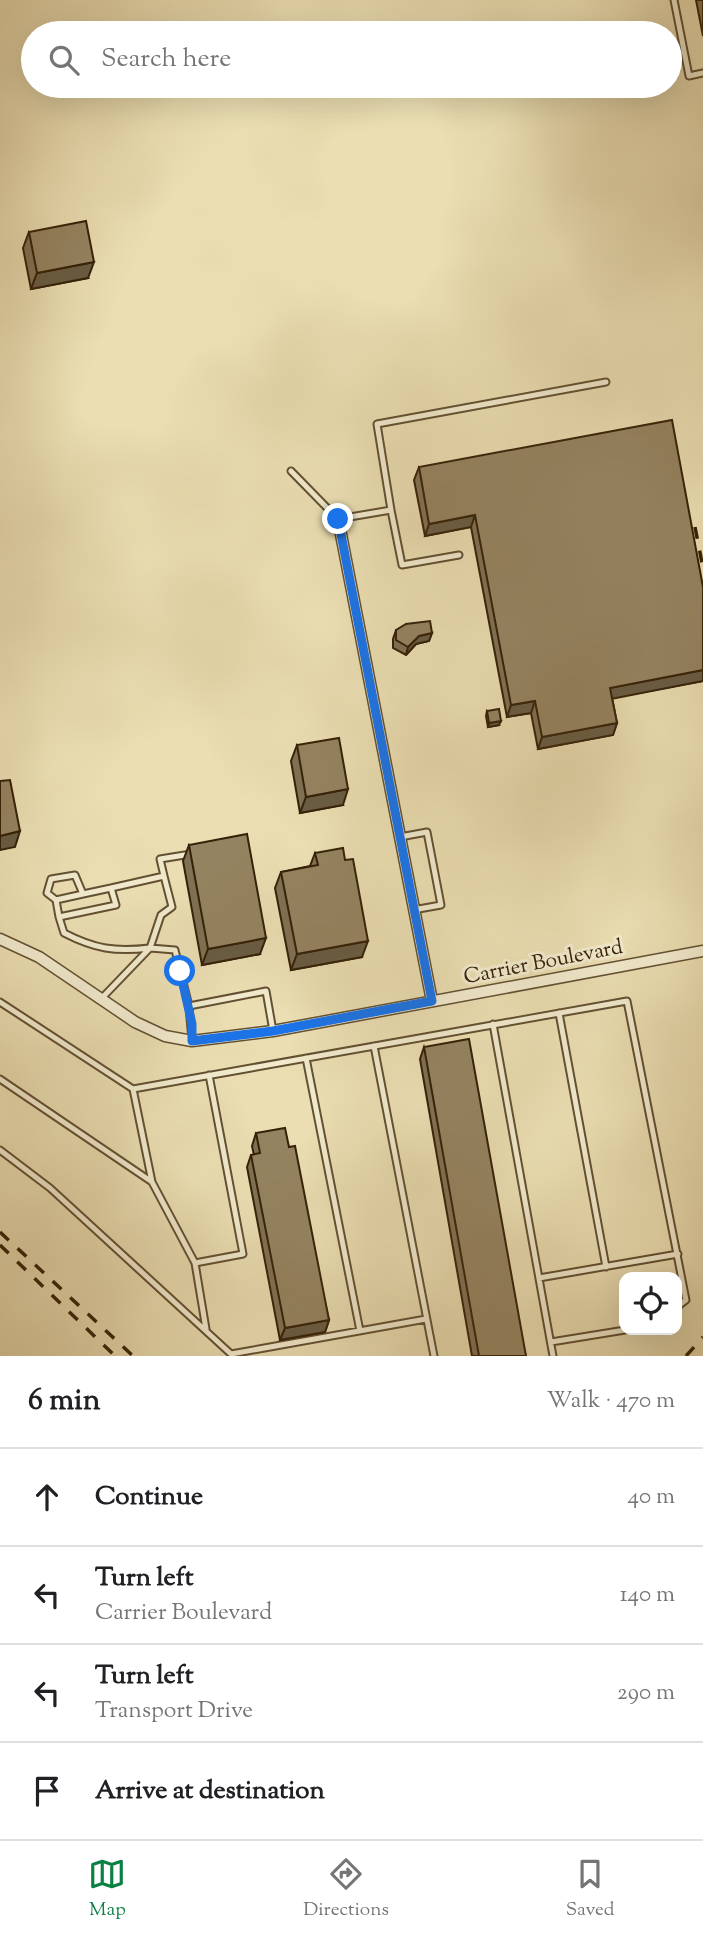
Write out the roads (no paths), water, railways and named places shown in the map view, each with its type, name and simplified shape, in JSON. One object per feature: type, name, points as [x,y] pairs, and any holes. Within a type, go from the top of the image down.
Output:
[{"type":"street","points":[[338,519],[432,1001]]},
{"type":"street","name":"Carrier Boulevard","points":[[0,939],[38,957],[135,1022],[165,1036],[192,1041],[273,1031],[703,951]]},
{"type":"lane","points":[[674,0],[678,21]]},
{"type":"lane","points":[[682,41],[689,76],[703,73]]},
{"type":"lane","points":[[459,555],[402,565],[377,424],[606,382]]},
{"type":"lane","points":[[291,471],[338,519],[391,510]]},
{"type":"lane","points":[[399,837],[427,832],[439,894],[441,905],[413,910]]},
{"type":"lane","points":[[101,999],[150,948],[161,915],[172,907],[160,859],[192,853]]},
{"type":"lane","points":[[83,894],[75,875],[51,879],[47,893],[56,900],[64,933],[90,947],[124,951],[150,948],[175,950],[189,1006],[192,1041]]},
{"type":"lane","points":[[56,900],[164,876]]},
{"type":"lane","points":[[59,917],[116,905],[111,888]]},
{"type":"lane","points":[[189,1006],[266,991],[273,1031]]},
{"type":"lane","points":[[0,1002],[133,1089],[627,1001],[681,1272]]},
{"type":"lane","points":[[559,1013],[606,1267]]},
{"type":"lane","points":[[493,1024],[553,1356]]},
{"type":"lane","points":[[374,1046],[434,1356]]},
{"type":"lane","points":[[306,1058],[360,1331]]},
{"type":"lane","points":[[195,1262],[243,1254],[209,1075]]},
{"type":"lane","points":[[0,1079],[152,1182]]},
{"type":"lane","points":[[133,1089],[152,1182],[195,1262],[206,1329]]},
{"type":"lane","points":[[0,1150],[50,1188],[232,1355],[426,1319]]},
{"type":"lane","points":[[539,1278],[678,1254]]},
{"type":"lane","points":[[682,1277],[686,1300],[682,1303]]},
{"type":"lane","points":[[551,1342],[619,1331]]},
{"type":"railway","points":[[695,527],[703,568]]},
{"type":"railway","points":[[0,1232],[133,1356]]},
{"type":"railway","points":[[0,1245],[115,1356]]},
{"type":"railway","points":[[686,1356],[703,1337]]}]
